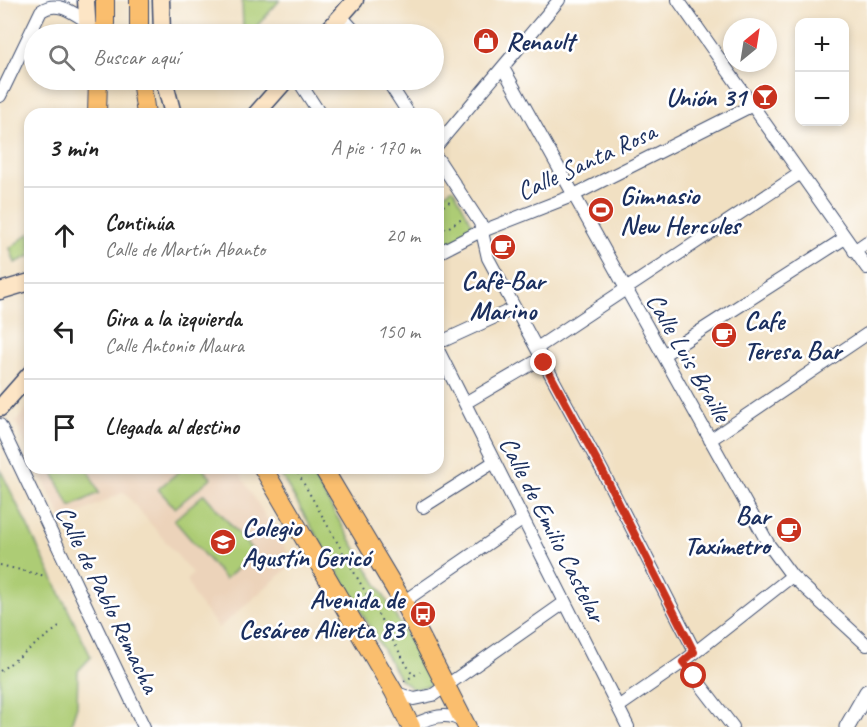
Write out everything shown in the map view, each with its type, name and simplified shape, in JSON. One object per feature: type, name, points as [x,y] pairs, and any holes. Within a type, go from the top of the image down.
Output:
[{"type":"main road","points":[[86,0],[87,24]]},
{"type":"main road","points":[[105,0],[105,24]]},
{"type":"main road","points":[[139,0],[140,24]]},
{"type":"main road","points":[[161,0],[162,24]]},
{"type":"main road","points":[[334,24],[355,0]]},
{"type":"main road","points":[[97,108],[98,90]]},
{"type":"main road","points":[[142,90],[145,108]]},
{"type":"main road","points":[[167,90],[172,108]]},
{"type":"main road","points":[[261,108],[277,90]]},
{"type":"main road","points":[[0,291],[24,284]]},
{"type":"main road","points":[[0,408],[24,381]]},
{"type":"main road","points":[[267,474],[400,686],[410,727]]},
{"type":"main road","points":[[327,474],[403,602],[466,725]]},
{"type":"street","points":[[444,137],[559,0]]},
{"type":"street","points":[[678,0],[867,268]]},
{"type":"street","points":[[35,24],[41,11],[48,7],[68,3],[84,24]]},
{"type":"street","points":[[341,16],[348,24]]},
{"type":"street","points":[[0,96],[24,46]]},
{"type":"street","name":"Calle Luis Braille","points":[[502,68],[769,546],[792,576],[867,645]]},
{"type":"street","points":[[304,90],[316,108]]},
{"type":"street","points":[[393,90],[405,108]]},
{"type":"street","name":"Calle Santa Rosa","points":[[444,250],[482,232],[572,196],[751,106]]},
{"type":"street","points":[[444,168],[480,223],[485,252],[602,470],[694,652]]},
{"type":"street","points":[[465,403],[625,291],[799,174]]},
{"type":"street","points":[[663,355],[845,238]]},
{"type":"street","points":[[854,251],[867,242]]},
{"type":"street","points":[[444,340],[515,308]]},
{"type":"street","points":[[710,440],[867,334]]},
{"type":"street","name":"Calle de Emilio Castelar","points":[[444,362],[628,727]]},
{"type":"street","name":"Calle de Pablo Remacha","points":[[0,425],[144,727]]},
{"type":"street","points":[[423,507],[494,462]]},
{"type":"street","points":[[403,602],[522,520]]},
{"type":"street","points":[[618,707],[683,662],[792,576]]},
{"type":"street","points":[[400,686],[420,699],[448,686],[564,603]]},
{"type":"street","points":[[683,662],[733,727]]},
{"type":"street","points":[[847,727],[867,692]]},
{"type":"street","points":[[410,727],[449,715],[466,725]]},
{"type":"path","points":[[444,206],[455,200]]},
{"type":"path","points":[[444,228],[466,217]]},
{"type":"path","points":[[298,474],[413,676]]},
{"type":"path","points":[[0,565],[45,576]]},
{"type":"path","points":[[0,671],[59,627]]},
{"type":"path","points":[[400,686],[425,669]]},
{"type":"shaded area","points":[[24,412],[24,441],[15,422]]},
{"type":"shaded area","name":"Colegio Agustín Gericó","points":[[40,474],[240,474],[294,563],[219,628],[195,598],[187,579],[193,574],[124,492],[63,521]]},
{"type":"green space","points":[[242,0],[280,0],[259,24],[243,24]]},
{"type":"green space","points":[[453,188],[476,231],[444,247],[444,194]]},
{"type":"green space","points":[[24,238],[24,259],[15,263],[10,248]]},
{"type":"green space","points":[[0,469],[91,657],[78,671],[77,706],[70,727],[0,727]]},
{"type":"green space","points":[[54,474],[90,474],[99,493],[70,507]]},
{"type":"green space","points":[[176,474],[207,474],[211,478],[175,508],[158,489]]},
{"type":"green space","points":[[280,474],[312,474],[431,679],[429,686],[413,689],[400,679]]},
{"type":"green space","points":[[204,494],[255,553],[225,579],[174,520]]},
{"type":"place","name":"Renault","points":[[486,41]]},
{"type":"place","name":"Unión 31","points":[[765,97]]},
{"type":"place","name":"Gimnasio New Hercules","points":[[601,210]]},
{"type":"place","name":"Cafè-Bar Marino","points":[[503,247]]},
{"type":"place","name":"Cafe Teresa Bar","points":[[724,335]]},
{"type":"place","name":"Bar Taxímetro","points":[[789,530]]},
{"type":"place","name":"Colegio Agustín Gericó","points":[[223,542]]},
{"type":"place","name":"Avenida de Cesáreo Alierta 83","points":[[423,614]]},
{"type":"route","points":[[544,363],[602,470],[694,652],[683,662],[694,676]]}]
